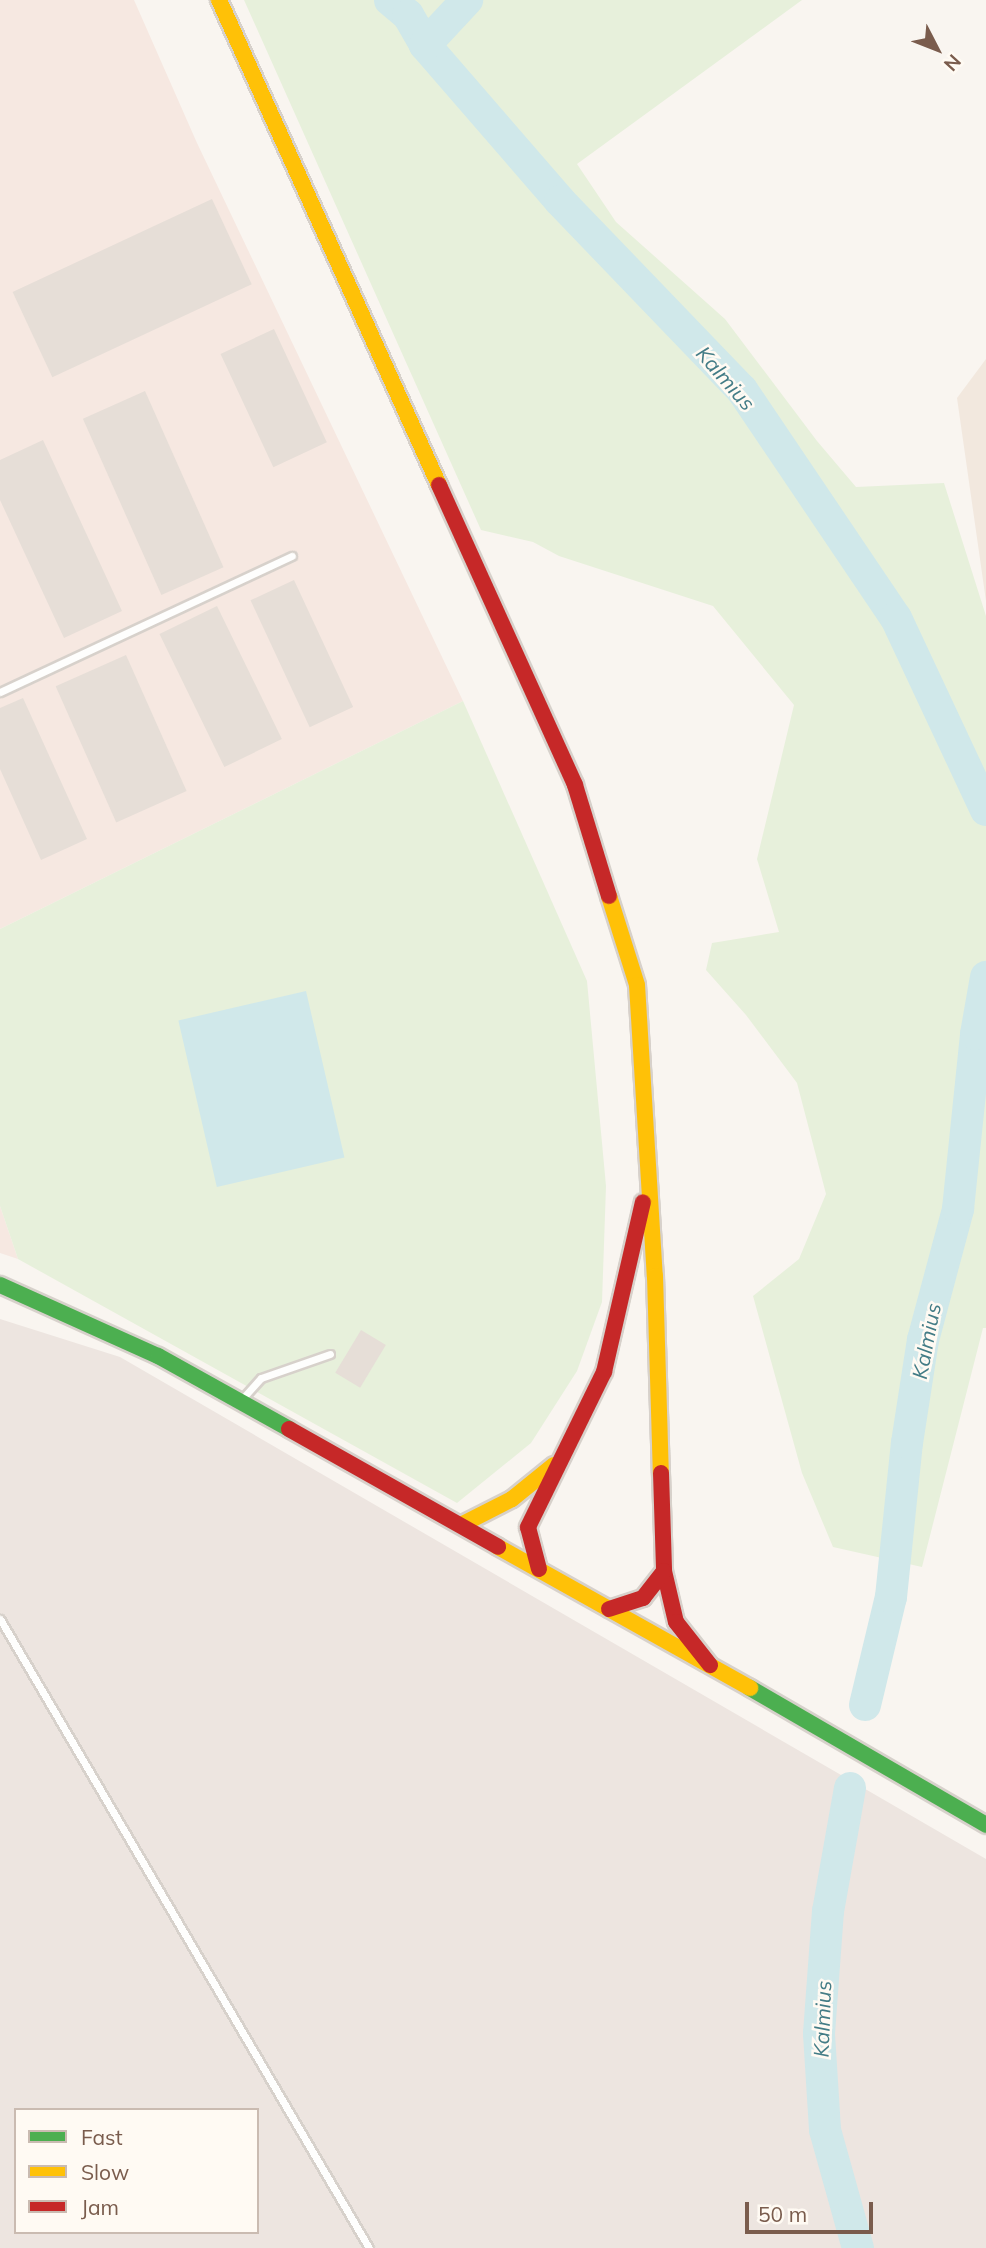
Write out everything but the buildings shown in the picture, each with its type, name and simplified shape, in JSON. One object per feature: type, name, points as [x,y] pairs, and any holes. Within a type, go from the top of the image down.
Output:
[{"type":"street","points":[[219,0],[575,785],[638,985],[655,1276],[664,1571],[676,1622],[710,1665]]},
{"type":"street","points":[[539,1569],[528,1527],[604,1372],[648,1183]]},
{"type":"street","points":[[0,1285],[158,1356],[710,1665],[986,1825]]},
{"type":"street","points":[[461,1525],[512,1499],[558,1462]]},
{"type":"street","points":[[609,1609],[643,1598],[664,1571]]},
{"type":"lane","points":[[0,692],[292,556]]},
{"type":"lane","points":[[240,1402],[261,1378],[330,1354]]},
{"type":"lane","points":[[0,1619],[369,2248]]},
{"type":"shaded area","points":[[0,0],[134,0],[197,143],[463,701],[0,929]]},
{"type":"shaded area","points":[[986,359],[986,601],[957,398]]},
{"type":"shaded area","points":[[0,1206],[18,1259],[0,1253]]},
{"type":"shaded area","points":[[0,1319],[120,1357],[986,1859],[986,2248],[0,2248]]},
{"type":"green space","points":[[244,0],[802,0],[577,164],[616,222],[725,319],[817,441],[856,487],[944,483],[986,616],[986,1328],[983,1328],[922,1567],[833,1547],[802,1473],[753,1296],[799,1259],[826,1194],[797,1083],[746,1015],[706,970],[712,943],[779,932],[757,859],[794,705],[713,606],[559,556],[533,542],[481,530]]},
{"type":"green space","points":[[463,701],[587,981],[606,1186],[602,1302],[577,1371],[531,1443],[457,1503],[18,1259],[0,1206],[0,929]]},
{"type":"water","points":[[306,991],[344,1158],[217,1187],[178,1020]]},
{"type":"waterway","name":"Kalmius","points":[[390,0],[408,15],[425,45],[560,201],[742,390],[896,618],[986,810]]},
{"type":"waterway","points":[[425,45],[467,0]]},
{"type":"waterway","name":"Kalmius","points":[[865,1705],[891,1597],[907,1443],[923,1340],[958,1209],[976,1034],[986,977]]},
{"type":"waterway","name":"Kalmius","points":[[850,1788],[828,1911],[819,2034],[825,2130],[858,2248]]},
{"type":"traffic: fast","points":[[0,1285],[158,1356],[289,1429]]},
{"type":"traffic: fast","points":[[750,1688],[986,1825]]},
{"type":"traffic: slow","points":[[219,0],[439,485]]},
{"type":"traffic: slow","points":[[609,896],[637,985],[655,1276],[661,1473]]},
{"type":"traffic: slow","points":[[461,1525],[512,1499],[554,1465]]},
{"type":"traffic: slow","points":[[498,1547],[750,1688]]},
{"type":"traffic: jam","points":[[439,485],[575,785],[609,896]]},
{"type":"traffic: jam","points":[[539,1569],[528,1527],[604,1372],[643,1202]]},
{"type":"traffic: jam","points":[[289,1429],[498,1547]]},
{"type":"traffic: jam","points":[[661,1473],[664,1571],[676,1622],[710,1665]]},
{"type":"traffic: jam","points":[[609,1609],[643,1598],[664,1571]]}]
